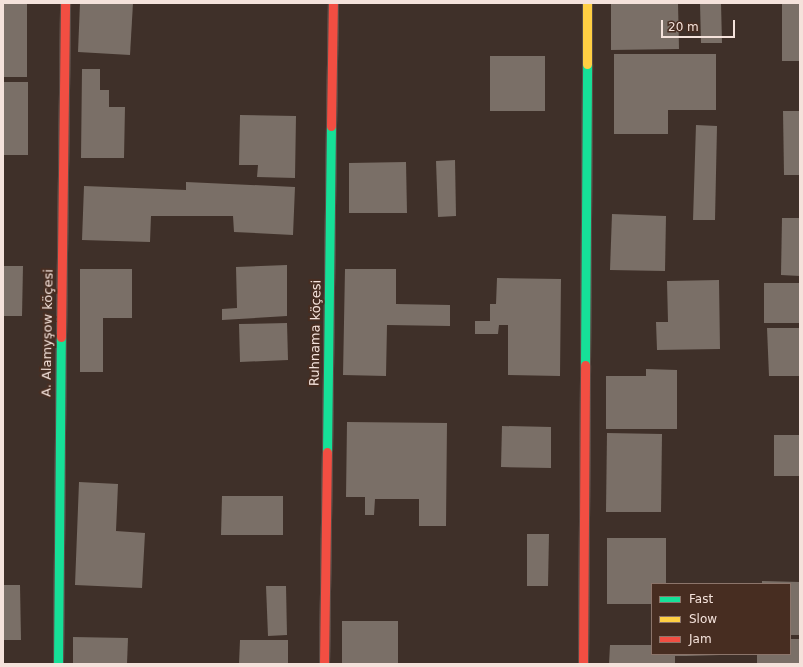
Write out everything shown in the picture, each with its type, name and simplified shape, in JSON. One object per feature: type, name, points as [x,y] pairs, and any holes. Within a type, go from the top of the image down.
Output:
[{"type":"street","name":"A. Alamyşow köçesi","points":[[58,664],[65,3]]},
{"type":"street","name":"Ruhnama köçesi","points":[[324,664],[334,3]]},
{"type":"street","points":[[583,664],[586,3]]},
{"type":"building","points":[[3,3],[27,3],[27,77],[3,77]]},
{"type":"building","points":[[80,3],[133,3],[130,55],[78,52]]},
{"type":"building","points":[[611,3],[678,3],[679,49],[611,50]]},
{"type":"building","points":[[700,3],[721,3],[722,43],[701,43]]},
{"type":"building","points":[[782,3],[800,3],[800,61],[782,61]]},
{"type":"building","points":[[614,54],[716,54],[716,110],[668,110],[668,134],[614,134]]},
{"type":"building","points":[[490,56],[545,56],[545,111],[490,111]]},
{"type":"building","points":[[82,69],[100,69],[100,90],[109,90],[109,107],[125,107],[124,158],[81,158]]},
{"type":"building","points":[[3,82],[28,82],[28,155],[3,155]]},
{"type":"building","points":[[783,111],[800,111],[800,175],[784,175]]},
{"type":"building","points":[[240,115],[296,116],[295,178],[257,177],[258,165],[239,165]]},
{"type":"building","points":[[696,125],[717,126],[715,220],[693,220]]},
{"type":"building","points":[[455,160],[456,216],[438,217],[436,161]]},
{"type":"building","points":[[406,162],[407,213],[349,213],[349,163]]},
{"type":"building","points":[[186,182],[295,187],[293,235],[234,232],[233,216],[151,216],[150,242],[82,240],[84,186],[186,190]]},
{"type":"building","points":[[612,214],[666,216],[665,271],[610,270]]},
{"type":"building","points":[[782,218],[800,218],[800,276],[781,275]]},
{"type":"building","points":[[287,265],[287,316],[222,320],[222,309],[237,308],[236,267]]},
{"type":"building","points":[[3,266],[23,266],[22,316],[3,316]]},
{"type":"building","points":[[80,269],[132,269],[132,318],[103,318],[103,372],[80,372]]},
{"type":"building","points":[[345,269],[396,269],[396,304],[450,305],[450,326],[387,325],[386,376],[343,375]]},
{"type":"building","points":[[497,278],[561,279],[560,376],[508,375],[508,325],[499,325],[498,334],[475,334],[475,321],[490,321],[490,304],[496,304]]},
{"type":"building","points":[[719,280],[720,349],[657,350],[656,322],[668,322],[667,281]]},
{"type":"building","points":[[764,283],[800,283],[800,323],[764,323]]},
{"type":"building","points":[[287,323],[288,360],[240,362],[239,324]]},
{"type":"building","points":[[767,328],[800,328],[800,376],[769,376]]},
{"type":"building","points":[[646,369],[677,370],[677,429],[606,429],[606,376],[646,376]]},
{"type":"building","points":[[347,422],[447,423],[446,526],[419,526],[419,499],[375,499],[374,515],[365,515],[365,497],[346,497]]},
{"type":"building","points":[[502,426],[551,427],[551,468],[501,467]]},
{"type":"building","points":[[607,433],[662,434],[661,512],[606,512]]},
{"type":"building","points":[[774,435],[800,435],[800,476],[774,476]]},
{"type":"building","points":[[79,482],[118,484],[116,531],[145,533],[142,588],[75,585]]},
{"type":"building","points":[[222,496],[283,496],[283,535],[221,535]]},
{"type":"building","points":[[527,534],[549,534],[548,586],[527,586]]},
{"type":"building","points":[[607,538],[666,538],[666,583],[651,583],[651,604],[607,604]]},
{"type":"building","points":[[762,581],[800,582],[800,635],[791,635],[791,583],[762,583]]},
{"type":"building","points":[[3,585],[20,585],[21,640],[3,640]]},
{"type":"building","points":[[266,586],[286,586],[287,635],[268,636]]},
{"type":"building","points":[[342,621],[398,621],[398,664],[342,664]]},
{"type":"building","points":[[73,637],[128,638],[127,664],[73,664]]},
{"type":"building","points":[[791,639],[800,639],[800,664],[757,664],[757,655],[791,655]]},
{"type":"building","points":[[240,640],[288,640],[288,664],[239,664]]},
{"type":"building","points":[[610,645],[651,645],[651,655],[720,656],[675,656],[675,664],[609,664]]},
{"type":"traffic: fast","points":[[585,365],[587,64]]},
{"type":"traffic: fast","points":[[327,452],[331,126]]},
{"type":"traffic: fast","points":[[58,664],[61,337]]},
{"type":"traffic: slow","points":[[587,3],[587,64]]},
{"type":"traffic: jam","points":[[61,337],[65,3]]},
{"type":"traffic: jam","points":[[331,126],[333,3]]},
{"type":"traffic: jam","points":[[583,664],[585,365]]},
{"type":"traffic: jam","points":[[324,664],[327,452]]}]
